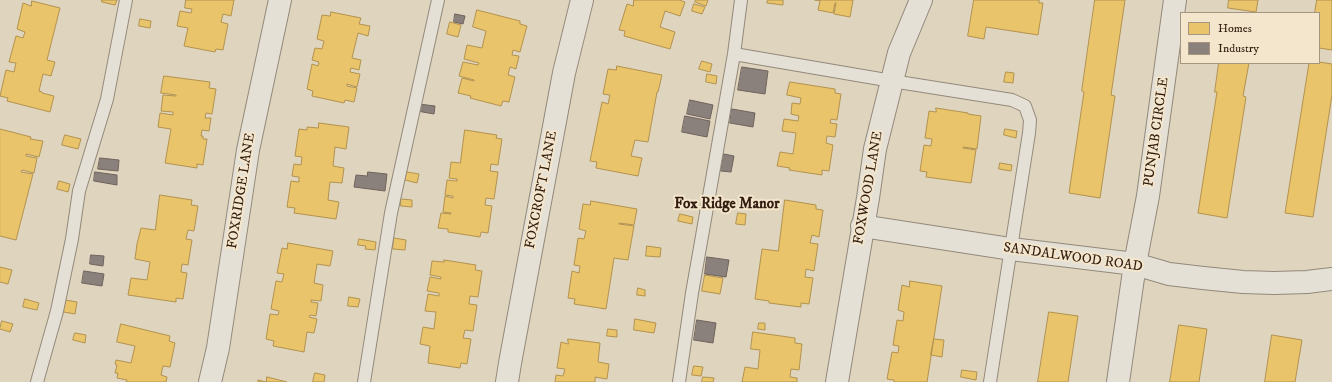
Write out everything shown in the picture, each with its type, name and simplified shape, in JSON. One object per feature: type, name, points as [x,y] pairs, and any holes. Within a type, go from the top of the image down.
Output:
[{"type":"street","name":"FOXRIDGE LANE","points":[[210,382],[218,348],[248,150],[280,0]]},
{"type":"street","name":"FOXCROFT LANE","points":[[507,382],[564,73],[582,0]]},
{"type":"street","name":"FOXWOOD LANE","points":[[836,382],[875,149],[898,53],[920,6],[921,0]]},
{"type":"street","name":"PUNJAB CIRCLE","points":[[1118,382],[1135,264],[1148,196],[1175,0]]},
{"type":"street","name":"SANDALWOOD ROAD","points":[[862,226],[1011,249],[1135,264],[1169,274],[1243,282],[1274,283],[1307,282],[1332,279]]},
{"type":"lane","points":[[37,382],[57,311],[72,239],[79,191],[106,99],[126,0]]},
{"type":"lane","points":[[364,382],[391,213],[438,0]]},
{"type":"lane","points":[[679,382],[692,294],[734,54],[741,0]]},
{"type":"lane","points":[[734,54],[1012,100],[1025,106],[1030,120],[990,382]]},
{"type":"building: Homes","points":[[102,0],[117,0],[115,5],[102,2]]},
{"type":"building: Homes","points":[[186,0],[234,0],[231,16],[223,14],[221,22],[228,24],[223,50],[216,49],[215,52],[184,46],[188,28],[177,26],[180,11],[191,13],[192,9],[185,8]]},
{"type":"building: Homes","points":[[634,0],[679,0],[685,2],[680,16],[665,11],[660,27],[675,32],[670,49],[624,36],[625,31],[619,30],[627,4],[633,6]]},
{"type":"building: Homes","points":[[696,0],[708,0],[706,6],[695,2]]},
{"type":"building: Homes","points":[[768,0],[783,0],[783,5],[767,3]]},
{"type":"building: Homes","points":[[815,0],[853,0],[850,17],[834,14],[836,3],[833,13],[818,10],[820,1]]},
{"type":"building: Homes","points":[[974,0],[1039,0],[1039,3],[1043,3],[1038,35],[986,27],[984,39],[968,36]]},
{"type":"building: Homes","points":[[1095,0],[1125,0],[1111,95],[1115,96],[1100,198],[1069,193],[1084,92],[1082,91]]},
{"type":"building: Homes","points":[[1229,0],[1258,0],[1256,12],[1228,8]]},
{"type":"building: Homes","points":[[1317,0],[1332,0],[1332,50],[1320,48],[1320,12],[1315,12]]},
{"type":"building: Homes","points":[[32,1],[60,8],[47,60],[55,62],[51,76],[43,74],[39,91],[54,96],[50,112],[7,101],[8,98],[0,96],[6,70],[14,72],[16,63],[9,62],[16,36],[23,38],[25,32],[17,29],[23,3],[31,6]]},
{"type":"building: Homes","points":[[694,4],[705,7],[702,14],[692,11]]},
{"type":"building: Homes","points":[[477,10],[520,21],[520,24],[527,26],[520,52],[513,50],[512,55],[519,56],[516,69],[510,67],[508,75],[515,77],[509,102],[503,101],[501,106],[470,98],[471,96],[458,93],[462,78],[474,81],[459,76],[463,62],[478,65],[479,63],[464,59],[467,45],[482,48],[486,31],[473,27]]},
{"type":"building: Homes","points":[[331,12],[361,18],[359,24],[370,26],[368,36],[358,33],[352,58],[361,60],[359,70],[351,68],[350,72],[360,74],[357,87],[347,84],[347,86],[357,88],[354,102],[345,100],[344,103],[312,96],[313,91],[307,89],[312,64],[318,66],[319,62],[312,60],[315,48],[322,49],[324,41],[317,39],[322,15],[330,16]]},
{"type":"building: Homes","points":[[140,19],[151,21],[150,28],[139,26]]},
{"type":"building: Homes","points":[[450,22],[461,25],[458,37],[447,34]]},
{"type":"building: Homes","points":[[702,61],[712,64],[710,72],[699,69]]},
{"type":"building: Homes","points":[[1320,62],[1332,64],[1332,95],[1313,217],[1285,213],[1309,64],[1320,64]]},
{"type":"building: Homes","points":[[1219,64],[1249,64],[1243,96],[1246,97],[1227,218],[1198,213],[1217,92],[1215,92]]},
{"type":"building: Homes","points":[[617,66],[662,75],[657,92],[648,142],[635,140],[631,156],[642,158],[638,176],[596,168],[597,162],[590,161],[602,102],[608,104],[610,95],[603,94],[608,69],[616,70]]},
{"type":"building: Homes","points":[[1006,72],[1014,73],[1013,83],[1004,82]]},
{"type":"building: Homes","points":[[707,74],[717,76],[716,84],[706,82]]},
{"type":"building: Homes","points":[[164,76],[210,82],[209,88],[216,89],[212,114],[206,113],[205,118],[211,118],[209,131],[202,130],[201,136],[203,136],[203,139],[207,139],[203,165],[197,164],[197,168],[165,163],[171,129],[158,127],[160,113],[173,115],[173,112],[161,111],[163,95],[176,95],[161,93]]},
{"type":"building: Homes","points":[[790,82],[835,89],[835,93],[841,94],[837,120],[831,119],[830,123],[837,124],[835,137],[827,136],[826,143],[833,145],[829,171],[822,170],[822,175],[789,170],[790,168],[777,166],[780,152],[793,154],[796,133],[782,131],[784,119],[798,121],[799,116],[791,114],[792,103],[800,104],[801,98],[787,95]]},
{"type":"building: Homes","points":[[936,108],[981,116],[977,149],[963,147],[976,150],[971,183],[926,177],[927,172],[920,171],[924,145],[931,146],[932,139],[925,138],[929,111],[936,112]]},
{"type":"building: Homes","points":[[319,123],[349,127],[346,149],[335,147],[333,166],[344,168],[342,183],[330,182],[328,200],[339,202],[336,219],[294,213],[295,208],[287,207],[291,181],[299,182],[299,177],[292,176],[294,164],[301,165],[302,157],[295,156],[299,129],[307,130],[307,127],[318,128]]},
{"type":"building: Homes","points":[[0,129],[31,137],[30,139],[43,141],[39,157],[26,154],[26,156],[37,158],[34,173],[22,170],[21,172],[33,174],[16,240],[0,236]]},
{"type":"building: Homes","points":[[1005,129],[1017,131],[1016,138],[1004,135]]},
{"type":"building: Homes","points":[[465,130],[497,135],[496,138],[502,139],[498,165],[491,164],[490,171],[498,172],[494,199],[486,198],[485,205],[492,206],[488,233],[481,232],[480,237],[448,232],[448,229],[438,228],[441,213],[451,214],[443,212],[445,196],[453,198],[453,196],[445,195],[447,180],[457,181],[457,179],[449,178],[451,162],[460,163]]},
{"type":"building: Homes","points":[[65,135],[81,139],[78,149],[62,145]]},
{"type":"building: Homes","points":[[1000,163],[1012,165],[1011,171],[999,169]]},
{"type":"building: Homes","points":[[407,172],[419,174],[417,183],[405,180]]},
{"type":"building: Homes","points":[[59,181],[70,184],[68,192],[57,189]]},
{"type":"building: Homes","points":[[160,195],[192,200],[191,205],[198,206],[194,231],[188,230],[186,239],[192,240],[188,265],[182,264],[181,272],[187,273],[183,299],[176,298],[176,302],[128,295],[131,278],[147,280],[150,262],[135,259],[137,244],[141,228],[155,230]]},
{"type":"building: Homes","points":[[401,199],[412,200],[412,207],[401,206]]},
{"type":"building: Homes","points":[[719,199],[734,202],[733,208],[718,205]]},
{"type":"building: Homes","points":[[785,200],[816,205],[816,209],[823,210],[819,237],[812,235],[810,243],[818,244],[814,271],[806,269],[805,277],[813,278],[809,304],[801,303],[801,307],[769,303],[769,301],[755,299],[762,249],[778,251]]},
{"type":"building: Homes","points":[[591,201],[637,209],[634,225],[619,223],[634,226],[628,260],[614,258],[606,309],[574,304],[575,299],[568,298],[572,271],[579,273],[580,266],[574,265],[578,238],[584,239],[586,231],[579,229],[583,204],[590,205]]},
{"type":"building: Homes","points":[[738,213],[746,214],[745,225],[736,224]]},
{"type":"building: Homes","points":[[680,214],[693,217],[692,224],[678,221]]},
{"type":"building: Homes","points":[[394,238],[406,240],[405,250],[393,249]]},
{"type":"building: Homes","points":[[359,239],[376,242],[375,250],[365,249],[366,246],[358,245]]},
{"type":"building: Homes","points":[[288,243],[333,251],[330,266],[317,264],[314,283],[323,285],[321,301],[311,300],[311,302],[318,303],[316,316],[310,315],[309,317],[317,319],[314,333],[307,332],[304,352],[273,346],[274,341],[266,339],[270,314],[278,315],[279,311],[271,309],[276,281],[282,282],[284,274],[277,273],[282,248],[287,249]]},
{"type":"building: Homes","points":[[647,246],[661,248],[660,257],[646,256]]},
{"type":"building: Homes","points":[[444,260],[476,265],[475,270],[482,271],[478,297],[470,296],[469,304],[477,305],[473,331],[465,330],[463,338],[471,339],[467,364],[461,363],[460,368],[428,363],[430,346],[420,344],[423,327],[434,329],[436,312],[425,311],[428,294],[439,296],[439,293],[427,291],[430,277],[441,279],[441,277],[430,275],[432,261],[444,262]]},
{"type":"building: Homes","points":[[0,267],[12,270],[8,284],[0,282]]},
{"type":"building: Homes","points":[[705,275],[723,278],[720,294],[702,291]]},
{"type":"building: Homes","points":[[910,281],[942,286],[927,382],[894,382],[894,380],[887,379],[892,352],[898,353],[899,346],[893,345],[897,320],[903,321],[904,312],[898,310],[902,285],[909,287]]},
{"type":"building: Homes","points":[[638,288],[645,290],[645,296],[637,295]]},
{"type":"building: Homes","points":[[349,297],[360,299],[358,307],[348,306]]},
{"type":"building: Homes","points":[[25,299],[39,303],[37,310],[23,307]]},
{"type":"building: Homes","points":[[60,299],[77,302],[75,314],[58,311]]},
{"type":"building: Homes","points":[[1049,312],[1078,316],[1068,382],[1038,382]]},
{"type":"building: Homes","points":[[635,319],[656,323],[654,333],[634,330]]},
{"type":"building: Homes","points":[[2,321],[13,324],[10,332],[0,329]]},
{"type":"building: Homes","points":[[759,323],[765,323],[765,330],[758,329]]},
{"type":"building: Homes","points":[[121,324],[170,336],[169,341],[175,343],[170,367],[163,366],[161,375],[167,377],[166,382],[126,382],[127,380],[117,378],[118,373],[115,373],[117,365],[115,364],[116,360],[131,363],[135,346],[117,342]]},
{"type":"building: Homes","points":[[1179,325],[1207,329],[1199,382],[1170,382]]},
{"type":"building: Homes","points":[[608,329],[617,330],[617,337],[607,336]]},
{"type":"building: Homes","points":[[753,332],[795,338],[795,343],[802,344],[799,370],[791,369],[790,377],[797,378],[797,382],[742,382],[745,367],[758,369],[760,350],[751,349]]},
{"type":"building: Homes","points":[[75,333],[86,335],[85,343],[73,340]]},
{"type":"building: Homes","points":[[1272,335],[1302,340],[1295,382],[1265,382]]},
{"type":"building: Homes","points":[[568,339],[600,343],[598,362],[609,364],[607,379],[595,377],[595,382],[555,382],[556,375],[563,376],[565,369],[557,368],[561,342],[568,344]]},
{"type":"building: Homes","points":[[934,339],[944,340],[942,357],[931,355]]},
{"type":"building: Homes","points":[[694,366],[703,367],[701,376],[692,375]]},
{"type":"building: Homes","points":[[962,370],[977,372],[976,380],[961,377]]},
{"type":"building: Homes","points":[[315,373],[325,375],[324,382],[313,382]]},
{"type":"building: Homes","points":[[267,377],[287,382],[266,382]]},
{"type":"building: Homes","points":[[703,377],[714,378],[713,382],[702,382]]},
{"type":"building: Industry","points":[[455,14],[465,16],[463,24],[454,22]]},
{"type":"building: Industry","points":[[742,67],[768,71],[765,94],[738,90]]},
{"type":"building: Industry","points":[[690,100],[713,105],[710,119],[687,114]]},
{"type":"building: Industry","points":[[419,104],[435,106],[434,114],[417,111]]},
{"type":"building: Industry","points":[[732,109],[755,113],[753,127],[730,123]]},
{"type":"building: Industry","points":[[685,116],[710,121],[707,137],[682,132]]},
{"type":"building: Industry","points":[[724,154],[734,156],[731,172],[721,171]]},
{"type":"building: Industry","points":[[100,158],[119,160],[118,171],[98,169]]},
{"type":"building: Industry","points":[[95,172],[117,175],[117,185],[94,181]]},
{"type":"building: Industry","points":[[368,172],[387,174],[385,191],[354,187],[356,175],[367,176]]},
{"type":"building: Industry","points":[[91,255],[104,256],[103,266],[90,264]]},
{"type":"building: Industry","points":[[707,257],[729,260],[726,277],[705,274]]},
{"type":"building: Industry","points":[[84,271],[104,274],[102,286],[82,283]]},
{"type":"building: Industry","points":[[697,320],[716,323],[713,343],[694,340]]},
{"type":"district","name":"Fox Ridge Manor","points":[[727,205]]}]
